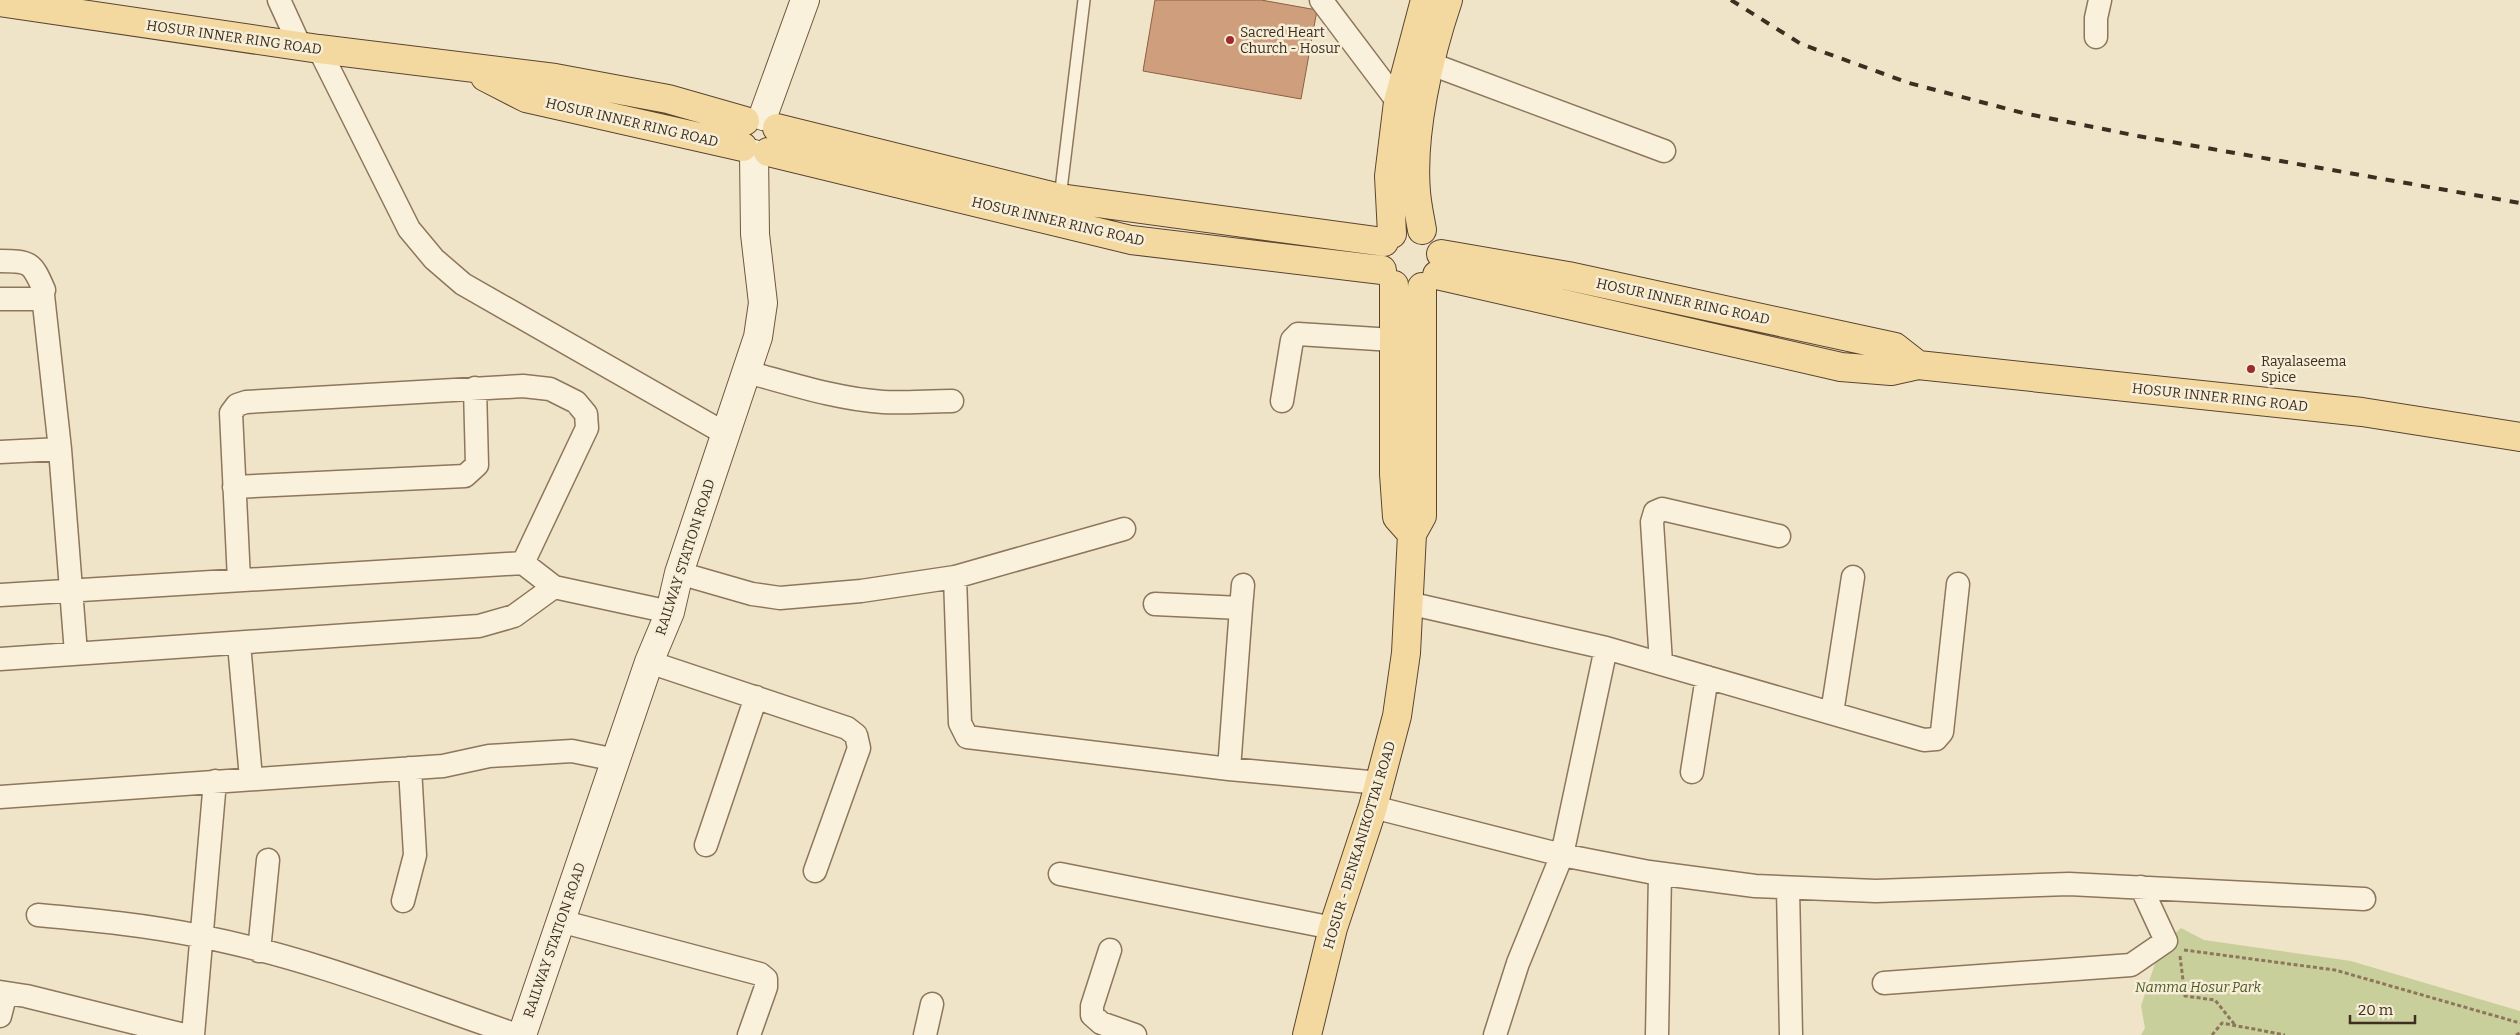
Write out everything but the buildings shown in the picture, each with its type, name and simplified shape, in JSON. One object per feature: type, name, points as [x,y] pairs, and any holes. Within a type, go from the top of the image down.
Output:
[{"type":"main road","name":"RAILWAY STATION ROAD","points":[[522,1035],[649,662],[670,612],[679,573],[758,337],[763,303],[755,234],[758,136],[805,0]]},
{"type":"main road","points":[[1412,534],[1397,517],[1394,474],[1393,340],[1388,278],[1381,251],[1388,238],[1389,176],[1398,102],[1426,0]]},
{"type":"main road","points":[[1422,230],[1416,192],[1418,138],[1431,64],[1448,0]]},
{"type":"main road","name":"HOSUR INNER RING ROAD","points":[[0,2],[468,69],[554,78],[668,99],[758,136],[1132,240],[1388,278]]},
{"type":"main road","name":"HOSUR INNER RING ROAD","points":[[758,136],[1060,198],[1388,238]]},
{"type":"main road","points":[[1388,238],[1401,230],[1422,230],[1438,244],[1434,272],[1413,290],[1388,278]]},
{"type":"main road","name":"HOSUR INNER RING ROAD","points":[[1434,272],[1841,367],[1891,371],[1918,366],[2362,412],[2520,437]]},
{"type":"main road","name":"HOSUR - DENKANIKOTTAI ROAD","points":[[1307,1035],[1333,928],[1377,795],[1403,681],[1412,534],[1422,516],[1434,272]]},
{"type":"street","points":[[279,0],[310,47],[409,229],[434,260],[463,284],[726,434]]},
{"type":"street","points":[[1321,0],[1398,102]]},
{"type":"street","points":[[2096,37],[2096,18],[2100,0]]},
{"type":"street","points":[[1431,64],[1664,151]]},
{"type":"street","points":[[0,261],[29,264],[35,268],[44,290],[43,296],[60,449],[76,653]]},
{"type":"street","points":[[0,298],[40,299],[43,296]]},
{"type":"street","points":[[1282,401],[1292,340],[1298,334],[1393,340]]},
{"type":"street","points":[[747,372],[819,391],[859,399],[883,402],[952,401]]},
{"type":"street","points":[[239,580],[231,413],[237,405],[246,402],[475,388],[523,386],[550,389],[576,402],[586,414],[587,428],[523,563]]},
{"type":"street","points":[[234,487],[465,476],[477,465],[475,388]]},
{"type":"street","points":[[0,452],[60,449]]},
{"type":"street","points":[[1661,663],[1652,522],[1655,512],[1662,509],[1779,536]]},
{"type":"street","points":[[679,573],[752,594],[780,598],[861,591],[955,577],[1124,529]]},
{"type":"street","points":[[0,595],[523,563],[554,587],[670,612]]},
{"type":"street","points":[[955,577],[960,724],[967,737],[1229,769],[1377,795],[1562,855],[1660,874],[1755,886],[1876,892],[2069,884],[2364,899]]},
{"type":"street","points":[[1832,713],[1853,577]]},
{"type":"street","points":[[1408,602],[1606,648],[1924,740],[1936,739],[1942,732],[1958,584]]},
{"type":"street","points":[[1229,769],[1243,585]]},
{"type":"street","points":[[0,659],[479,626],[514,616],[554,587]]},
{"type":"street","points":[[1155,604],[1241,608]]},
{"type":"street","points":[[239,644],[252,778]]},
{"type":"street","points":[[1495,1035],[1518,963],[1562,855],[1606,648]]},
{"type":"street","points":[[649,662],[847,728],[856,735],[859,748],[815,871]]},
{"type":"street","points":[[1692,772],[1707,677]]},
{"type":"street","points":[[706,845],[756,697]]},
{"type":"street","points":[[0,797],[443,766],[489,756],[572,751],[616,760]]},
{"type":"street","points":[[403,901],[415,855],[410,768]]},
{"type":"street","points":[[193,1035],[215,781]]},
{"type":"street","points":[[260,951],[268,860]]},
{"type":"street","points":[[1060,874],[1333,928]]},
{"type":"street","points":[[1657,1035],[1660,874]]},
{"type":"street","points":[[1884,983],[2131,965],[2166,941],[2141,887]]},
{"type":"street","points":[[1788,888],[1791,1035]]},
{"type":"street","points":[[38,916],[131,923],[202,936],[316,966],[517,1035]]},
{"type":"street","points":[[560,921],[760,974],[766,979],[766,987],[749,1035]]},
{"type":"street","points":[[1110,950],[1092,1006],[1092,1015],[1100,1023],[1135,1035]]},
{"type":"street","points":[[0,1016],[3,993],[26,996],[184,1035]]},
{"type":"street","points":[[925,1035],[932,1004]]},
{"type":"lane","points":[[1060,198],[1084,0]]},
{"type":"path","points":[[2235,1025],[2214,1000],[2185,996],[2180,950],[2335,970],[2520,1023]]},
{"type":"path","points":[[2212,1035],[2222,1023],[2284,1035]]},
{"type":"path","points":[[2516,1035],[2520,1033]]},
{"type":"green space","name":"Namma Hosur Park","points":[[2181,928],[2204,940],[2351,961],[2520,1011],[2520,1035],[2141,1035],[2145,1028],[2141,1006],[2161,945]]},
{"type":"railway","points":[[1731,0],[1801,44],[1909,83],[2023,113],[2138,136],[2520,203]]},
{"type":"place","name":"Sacred Heart Church - Hosur","points":[[1230,40]]},
{"type":"place","name":"Rayalaseema Spice","points":[[2251,369]]}]
